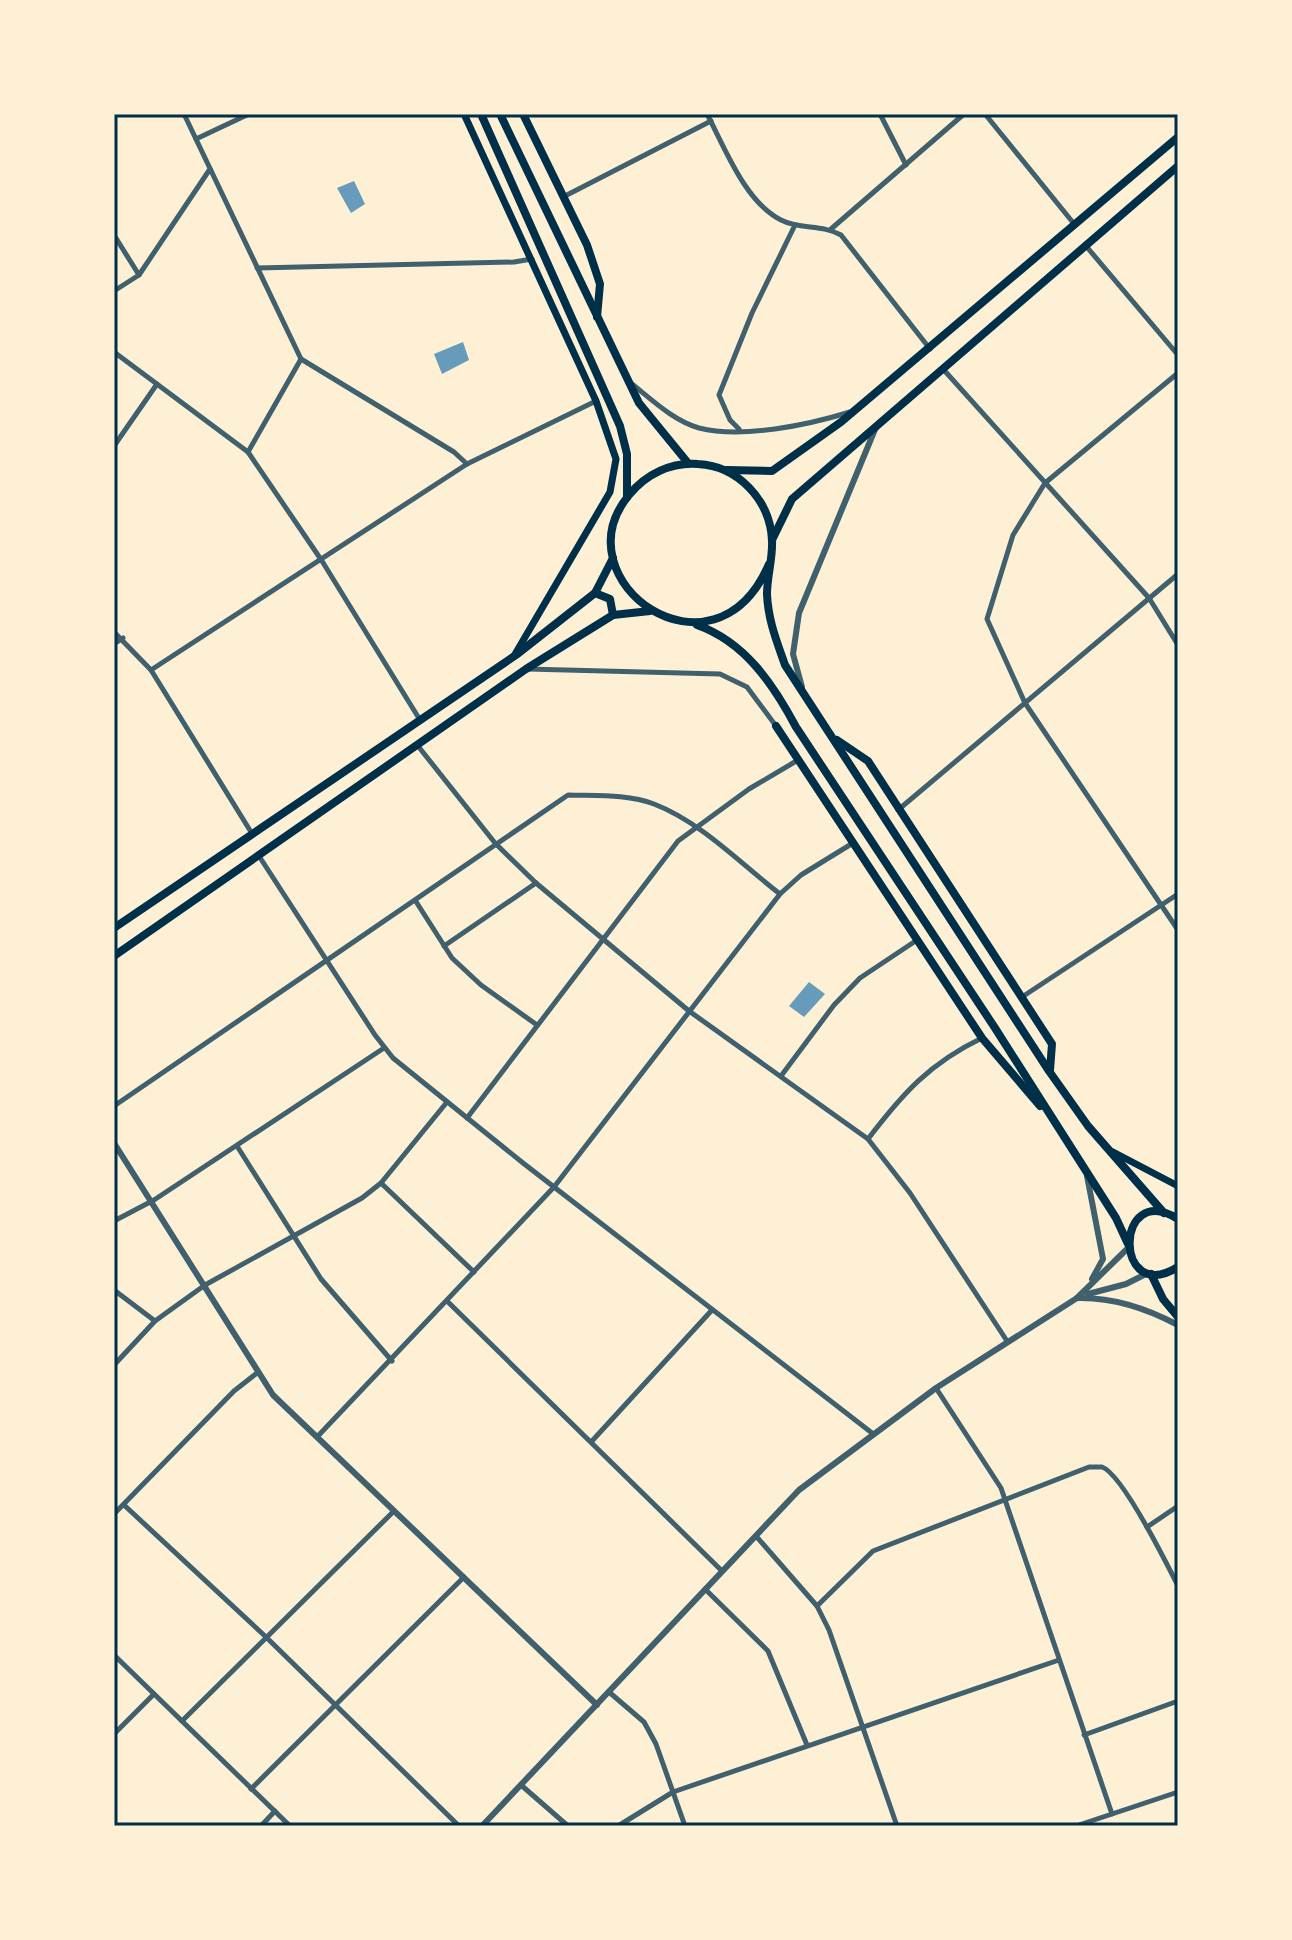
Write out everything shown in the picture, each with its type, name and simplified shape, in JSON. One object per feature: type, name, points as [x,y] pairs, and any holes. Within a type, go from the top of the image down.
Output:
[{"type":"main road","points":[[464,114],[596,401],[616,459],[610,492],[514,656]]},
{"type":"main road","points":[[481,114],[620,426],[627,454],[627,497],[612,536],[613,557],[626,588],[650,611],[670,620],[709,629],[758,666],[1061,1131],[1128,1246],[1133,1261],[1150,1273],[1163,1299],[1178,1317]]},
{"type":"main road","points":[[500,114],[639,403],[688,463]]},
{"type":"main road","points":[[523,114],[587,245],[600,284],[597,317]]},
{"type":"main road","points":[[627,497],[643,480],[664,468],[688,463],[726,470],[772,471],[855,410],[930,349],[1178,137]]},
{"type":"main road","points":[[772,541],[792,499],[1178,166]]},
{"type":"main road","points":[[726,470],[757,495],[768,518],[772,541],[767,594],[772,627],[785,665],[1049,1071],[1109,1150],[1165,1213],[1178,1219]]},
{"type":"main road","points":[[114,928],[514,656],[595,593],[613,557]]},
{"type":"main road","points":[[693,623],[722,617],[748,601],[760,585],[769,564]]},
{"type":"main road","points":[[595,593],[610,599],[613,615]]},
{"type":"main road","points":[[114,956],[526,669],[613,615],[650,611]]},
{"type":"main road","points":[[776,726],[796,727]]},
{"type":"main road","points":[[776,726],[982,1038],[1061,1131]]},
{"type":"main road","points":[[832,737],[862,755],[1022,997],[1052,1044],[1049,1071]]},
{"type":"main road","points":[[1109,1150],[1178,1186]]},
{"type":"main road","points":[[1128,1246],[1130,1231],[1140,1218],[1178,1210]]},
{"type":"main road","points":[[1150,1273],[1161,1274],[1178,1267]]},
{"type":"street","points":[[184,114],[301,359],[467,464]]},
{"type":"street","points":[[196,139],[249,114]]},
{"type":"street","points":[[707,114],[749,190],[769,212],[795,225],[830,230],[841,235],[930,349]]},
{"type":"street","points":[[880,114],[906,165]]},
{"type":"street","points":[[830,230],[964,114]]},
{"type":"street","points":[[985,114],[1075,225]]},
{"type":"street","points":[[562,197],[711,121]]},
{"type":"street","points":[[114,291],[139,275],[211,168]]},
{"type":"street","points":[[739,430],[725,412],[719,395],[752,313],[795,225]]},
{"type":"street","points":[[114,235],[139,275]]},
{"type":"street","points":[[1085,245],[1178,355]]},
{"type":"street","points":[[257,268],[514,262],[532,259]]},
{"type":"street","points":[[114,352],[194,415],[248,452],[322,561],[420,720]]},
{"type":"street","points":[[248,452],[301,359]]},
{"type":"street","points":[[942,369],[1149,598],[1178,645]]},
{"type":"street","points":[[1178,373],[1045,483],[1013,535],[987,619],[1025,703],[1178,930]]},
{"type":"street","points":[[629,382],[687,423],[716,430],[795,427],[855,410]]},
{"type":"street","points":[[114,446],[157,384]]},
{"type":"street","points":[[151,670],[467,464],[596,401]]},
{"type":"street","points":[[804,694],[793,654],[799,613],[878,424]]},
{"type":"street","points":[[898,810],[1178,574]]},
{"type":"street","points":[[114,632],[151,670],[251,832]]},
{"type":"street","points":[[114,644],[123,638]]},
{"type":"street","points":[[526,669],[720,674],[747,687],[776,726]]},
{"type":"street","points":[[417,745],[495,843],[536,883],[689,1011],[868,1139],[910,1193],[1007,1341]]},
{"type":"street","points":[[467,1118],[668,853],[694,827],[798,760]]},
{"type":"street","points":[[114,1106],[568,795],[646,802],[694,827],[780,894]]},
{"type":"street","points":[[317,1437],[554,1187],[780,894],[801,875],[854,842]]},
{"type":"street","points":[[259,856],[384,1048],[554,1187],[872,1433]]},
{"type":"street","points":[[444,946],[536,883]]},
{"type":"street","points":[[1022,997],[1178,894]]},
{"type":"street","points":[[415,900],[444,946],[481,985],[537,1025]]},
{"type":"street","points":[[781,1076],[834,1005],[860,978],[919,939]]},
{"type":"street","points":[[868,1139],[928,1069],[982,1038]]},
{"type":"street","points":[[114,1221],[154,1200],[384,1048]]},
{"type":"street","points":[[114,1365],[155,1321],[205,1285],[294,1237],[381,1183],[447,1102]]},
{"type":"street","points":[[114,1143],[154,1200],[273,1395],[597,1705]]},
{"type":"street","points":[[237,1146],[321,1279],[392,1361]]},
{"type":"street","points":[[1077,1298],[1098,1272],[1103,1259],[1086,1171]]},
{"type":"street","points":[[381,1183],[474,1272]]},
{"type":"street","points":[[482,1826],[799,1490],[936,1388],[1077,1298],[1128,1246]]},
{"type":"street","points":[[1077,1298],[1126,1284],[1150,1273]]},
{"type":"street","points":[[114,1290],[155,1321]]},
{"type":"street","points":[[1077,1298],[1100,1297],[1124,1303],[1178,1325]]},
{"type":"street","points":[[447,1301],[722,1571]]},
{"type":"street","points":[[592,1441],[712,1310]]},
{"type":"street","points":[[114,1514],[234,1391],[257,1373]]},
{"type":"street","points":[[936,1388],[1004,1497],[1112,1814]]},
{"type":"street","points":[[817,1606],[873,1551],[1004,1497],[1089,1467],[1102,1467],[1111,1473],[1147,1527],[1178,1586]]},
{"type":"street","points":[[124,1505],[266,1637],[459,1826]]},
{"type":"street","points":[[1147,1527],[1178,1506]]},
{"type":"street","points":[[182,1721],[395,1510]]},
{"type":"street","points":[[756,1536],[817,1606],[846,1672],[897,1826]]},
{"type":"street","points":[[251,1789],[464,1577]]},
{"type":"street","points":[[705,1589],[768,1651],[807,1745]]},
{"type":"street","points":[[114,1655],[290,1826]]},
{"type":"street","points":[[618,1826],[673,1792],[1059,1660]]},
{"type":"street","points":[[609,1692],[644,1722],[685,1826]]},
{"type":"street","points":[[114,1734],[154,1694]]},
{"type":"street","points":[[1084,1735],[1178,1701]]},
{"type":"street","points":[[521,1785],[568,1826]]},
{"type":"street","points":[[1076,1826],[1178,1792]]},
{"type":"street","points":[[261,1826],[275,1811]]},
{"type":"water","points":[[354,181],[365,204],[351,213],[337,188]]},
{"type":"water","points":[[463,342],[469,360],[442,374],[434,354]]},
{"type":"water","points":[[809,982],[825,994],[804,1017],[789,1006]]}]
